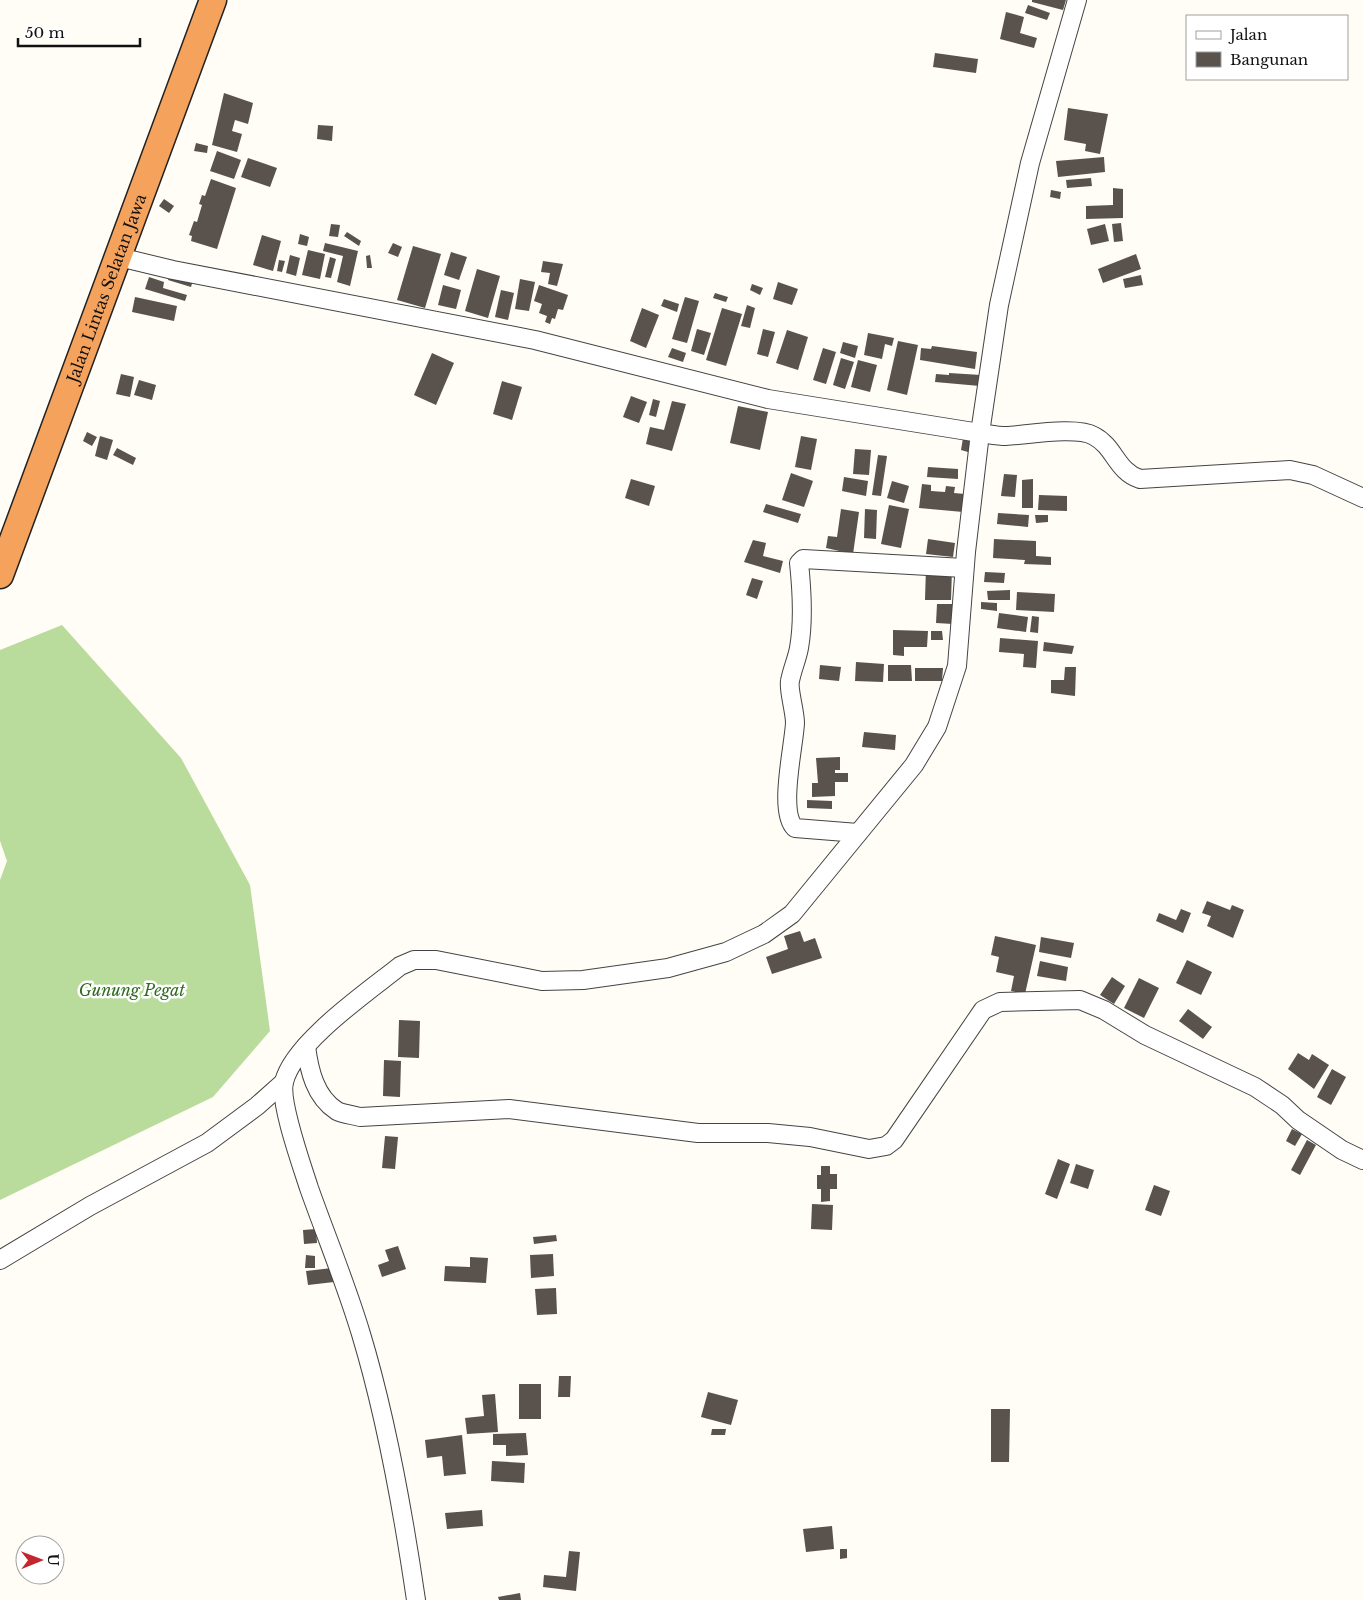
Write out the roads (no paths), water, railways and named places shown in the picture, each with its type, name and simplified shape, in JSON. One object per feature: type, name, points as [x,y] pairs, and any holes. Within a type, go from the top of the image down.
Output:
[{"type":"highway","name":"Jalan Lintas Selatan Jawa","points":[[0,576],[213,0]]},
{"type":"street","points":[[0,1260],[90,1206],[207,1143],[257,1106],[284,1082],[294,1061],[306,1046],[329,1024],[400,966],[414,960],[436,960],[542,982],[583,980],[634,973],[700,960],[726,952],[764,934],[792,914],[914,764],[937,727],[957,666],[964,568],[980,433],[999,305],[1030,163],[1077,0]]},
{"type":"street","points":[[119,257],[174,270],[535,340],[768,399],[1005,436],[1062,432],[1093,435],[1105,443],[1130,475],[1140,479],[1290,470],[1313,475],[1363,498]]},
{"type":"street","points":[[858,833],[795,828],[791,824],[789,817],[788,790],[795,709],[789,682],[795,669],[801,626],[799,563],[803,560],[964,568]]},
{"type":"street","points":[[306,1046],[308,1068],[322,1096],[338,1111],[360,1117],[509,1109],[698,1132],[768,1133],[810,1137],[854,1146],[880,1148],[894,1140],[983,1010],[1000,1002],[1080,1000],[1104,1010],[1145,1035],[1255,1087],[1282,1105],[1298,1120],[1342,1150],[1363,1160]]},
{"type":"street","points":[[284,1082],[287,1116],[300,1161],[360,1333],[374,1381],[405,1525],[416,1600]]},
{"type":"park label","name":"Gunung Pegat","points":[[132,990]]}]
